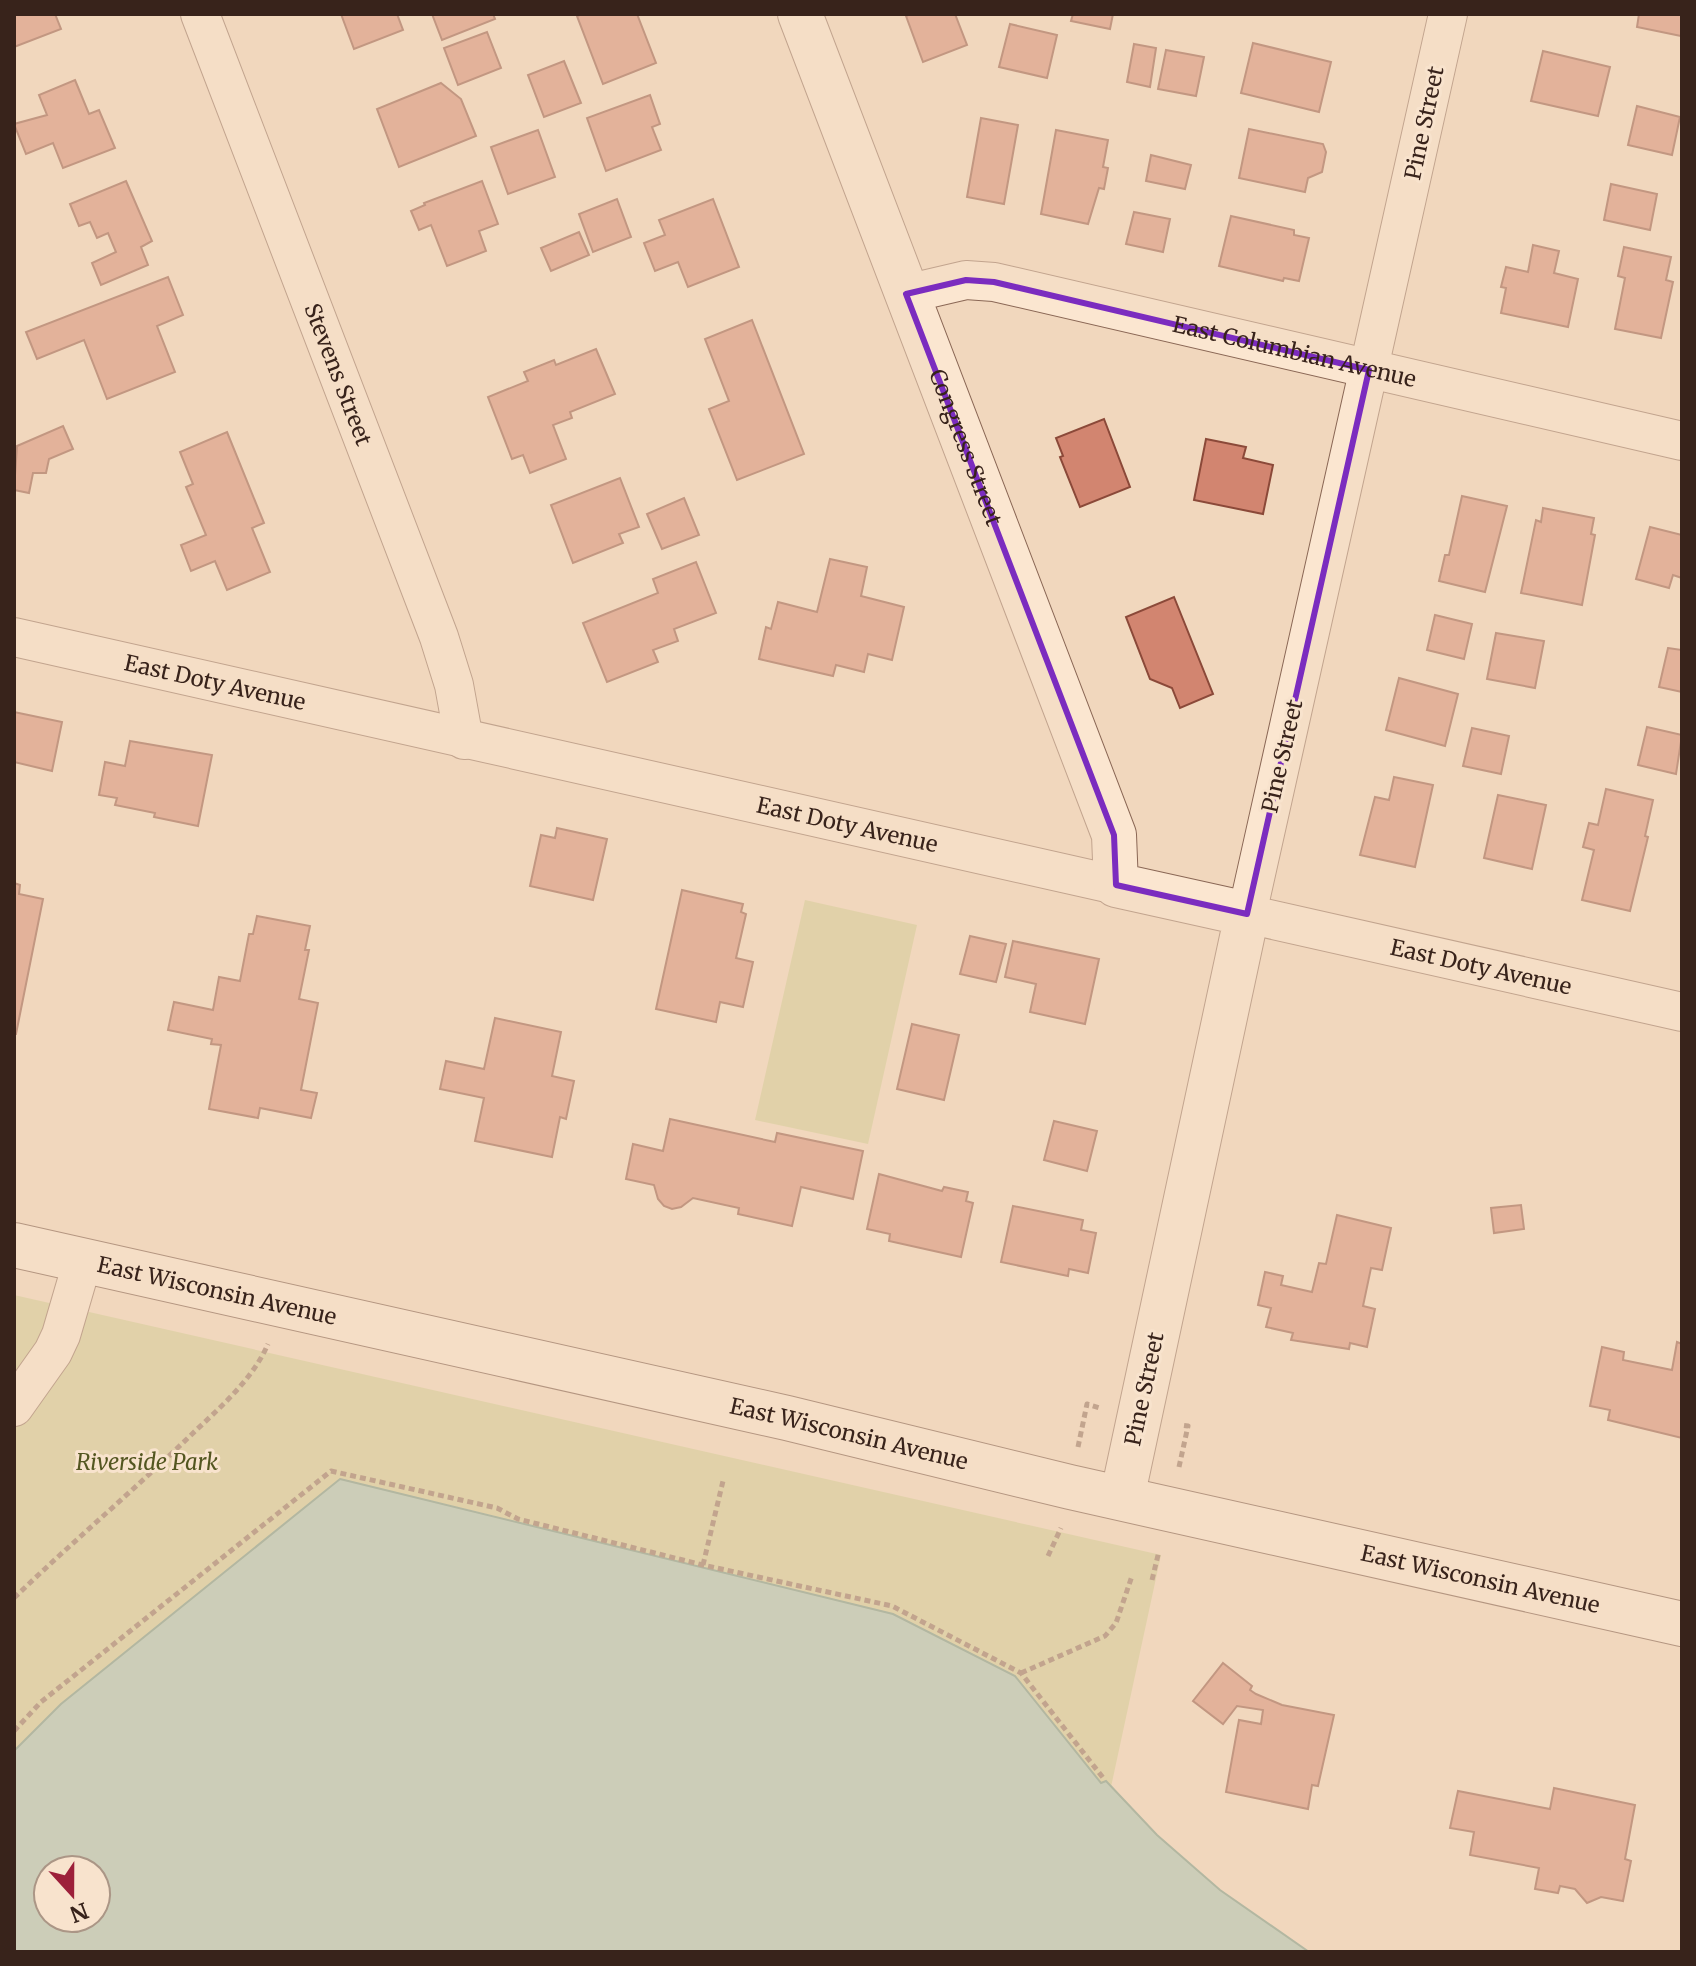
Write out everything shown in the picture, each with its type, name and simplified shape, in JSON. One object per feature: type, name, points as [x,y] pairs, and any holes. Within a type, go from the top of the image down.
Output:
[{"type":"main road","name":"Congress Street","points":[[800,14],[1114,835],[1116,885]]},
{"type":"main road","name":"East Doty Avenue","points":[[1116,885],[1247,914]]},
{"type":"main road","name":"Pine Street","points":[[1122,1498],[1247,914]]},
{"type":"main road","name":"East Wisconsin Avenue","points":[[14,1245],[787,1418],[1122,1498],[1682,1624]]},
{"type":"street","name":"Stevens Street","points":[[200,14],[439,637],[454,685],[464,740]]},
{"type":"street","name":"Pine Street","points":[[1247,914],[1448,14]]},
{"type":"street","name":"East Columbian Avenue","points":[[906,294],[966,280],[994,282],[1682,441]]},
{"type":"street","name":"East Doty Avenue","points":[[14,637],[1116,885]]},
{"type":"street","name":"East Doty Avenue","points":[[1247,914],[1682,1012]]},
{"type":"street","points":[[14,1407],[53,1352],[61,1335],[83,1260]]},
{"type":"path","points":[[14,1598],[121,1502],[249,1376],[267,1347],[282,1305]]},
{"type":"path","points":[[14,1731],[41,1702],[331,1471],[497,1508],[518,1519],[703,1565],[892,1606],[1021,1673],[1104,1779]]},
{"type":"path","points":[[703,1565],[723,1481]]},
{"type":"path","points":[[1021,1673],[1105,1636],[1116,1623],[1132,1576]]},
{"type":"highlighted area","points":[[966,280],[994,282],[1369,370],[1247,914],[1116,885],[1114,835],[906,294]]},
{"type":"green space","points":[[805,900],[917,925],[868,1144],[755,1120]]},
{"type":"green space","name":"Riverside Park","points":[[14,1295],[1161,1555],[1111,1787],[1106,1781],[1101,1783],[495,1516],[340,1479],[61,1704],[14,1751]]},
{"type":"shaded area","points":[[340,1479],[893,1614],[1015,1676],[1101,1783],[1106,1781],[1157,1835],[1220,1890],[1309,1952],[14,1952],[14,1751],[61,1704]]},
{"type":"building","points":[[14,14],[55,14],[61,29],[14,47]]},
{"type":"building","points":[[341,14],[397,14],[403,30],[354,49]]},
{"type":"building","points":[[432,14],[493,14],[495,19],[442,40]]},
{"type":"building","points":[[637,14],[656,63],[603,84],[577,16]]},
{"type":"building","points":[[955,14],[967,45],[923,62],[906,16]]},
{"type":"building","points":[[1073,14],[1113,14],[1110,29],[1071,21]]},
{"type":"building","points":[[1639,14],[1682,14],[1681,36],[1637,27]]},
{"type":"building","points":[[1010,24],[1057,35],[1047,78],[999,67]]},
{"type":"building","points":[[487,32],[501,68],[458,85],[444,48]]},
{"type":"building","points":[[1253,43],[1331,62],[1319,112],[1241,93]]},
{"type":"building","points":[[1134,44],[1156,48],[1150,87],[1127,82]]},
{"type":"building","points":[[1166,50],[1204,57],[1196,96],[1158,89]]},
{"type":"building","points":[[1543,51],[1610,67],[1598,116],[1531,101]]},
{"type":"building","points":[[564,61],[581,103],[544,117],[528,75]]},
{"type":"building","points":[[75,80],[89,114],[99,110],[115,148],[63,168],[53,143],[26,154],[14,124],[47,115],[39,95]]},
{"type":"building","points":[[441,83],[461,99],[476,136],[399,167],[377,109]]},
{"type":"building","points":[[650,95],[660,124],[652,127],[661,150],[606,171],[587,118]]},
{"type":"building","points":[[1637,106],[1680,117],[1672,155],[1628,145]]},
{"type":"building","points":[[981,118],[1018,125],[1004,204],[967,197]]},
{"type":"building","points":[[1249,129],[1323,144],[1326,152],[1322,172],[1308,178],[1305,192],[1239,178]]},
{"type":"building","points":[[538,130],[555,177],[508,194],[491,147]]},
{"type":"building","points":[[1056,130],[1108,140],[1103,167],[1108,168],[1104,189],[1099,188],[1088,224],[1041,214]]},
{"type":"building","points":[[1151,155],[1191,165],[1185,189],[1146,181]]},
{"type":"building","points":[[126,181],[152,241],[141,247],[148,265],[101,285],[92,263],[116,252],[108,233],[97,238],[90,222],[79,226],[70,204]]},
{"type":"building","points":[[482,181],[498,224],[479,231],[486,251],[447,266],[431,225],[419,230],[411,211]]},
{"type":"building","points":[[1611,184],[1657,194],[1650,230],[1604,220]]},
{"type":"building","points":[[617,199],[631,237],[593,252],[579,214]]},
{"type":"building","points":[[713,199],[739,267],[688,287],[678,262],[655,271],[644,243],[665,235],[659,220]]},
{"type":"building","points":[[1134,212],[1170,219],[1163,252],[1126,244]]},
{"type":"building","points":[[1231,216],[1294,230],[1294,235],[1309,238],[1299,281],[1284,278],[1283,281],[1219,266]]},
{"type":"building","points":[[579,232],[589,255],[551,271],[541,248]]},
{"type":"building","points":[[1533,245],[1559,251],[1554,273],[1578,279],[1568,327],[1501,313],[1506,288],[1501,287],[1506,267],[1528,272]]},
{"type":"building","points":[[1624,247],[1671,257],[1666,280],[1673,282],[1661,338],[1615,329],[1625,278],[1618,276]]},
{"type":"building","points":[[168,277],[183,315],[157,326],[175,372],[107,399],[84,340],[37,359],[26,332]]},
{"type":"building","points":[[752,320],[804,454],[737,480],[709,409],[729,401],[705,339]]},
{"type":"building","points":[[596,349],[615,394],[570,412],[572,418],[553,425],[566,459],[530,473],[523,455],[512,459],[488,397],[528,381],[524,372],[554,360],[556,365]]},
{"type":"building","points":[[1104,419],[1130,487],[1080,507],[1060,457],[1063,456],[1056,438]]},
{"type":"building","points":[[63,426],[73,449],[49,459],[46,473],[33,473],[29,493],[14,490],[17,446]]},
{"type":"building","points":[[227,432],[264,523],[252,528],[270,572],[227,590],[215,561],[191,571],[181,545],[206,535],[186,487],[193,484],[180,452]]},
{"type":"building","points":[[1206,439],[1246,447],[1243,458],[1273,465],[1263,514],[1194,500]]},
{"type":"building","points":[[620,478],[639,527],[619,534],[623,543],[573,563],[551,505]]},
{"type":"building","points":[[1462,496],[1507,506],[1485,592],[1439,581],[1445,555],[1449,555]]},
{"type":"building","points":[[684,498],[699,535],[662,549],[647,514]]},
{"type":"building","points":[[1543,508],[1594,518],[1591,534],[1595,535],[1582,605],[1521,593],[1536,520],[1541,522]]},
{"type":"building","points":[[1650,527],[1682,535],[1682,578],[1673,575],[1669,588],[1636,579]]},
{"type":"building","points":[[830,559],[867,567],[861,596],[904,607],[892,660],[868,654],[864,672],[836,665],[833,676],[759,659],[766,627],[771,629],[778,602],[817,612]]},
{"type":"building","points":[[696,562],[716,613],[674,629],[678,641],[653,650],[658,662],[607,682],[583,623],[658,593],[653,579]]},
{"type":"building","points":[[1174,597],[1213,694],[1180,708],[1172,688],[1150,679],[1126,617]]},
{"type":"building","points":[[1435,615],[1472,624],[1464,659],[1427,650]]},
{"type":"building","points":[[1496,633],[1544,641],[1535,688],[1487,679]]},
{"type":"building","points":[[1668,648],[1682,650],[1682,692],[1659,687]]},
{"type":"building","points":[[1399,678],[1458,694],[1445,746],[1386,730]]},
{"type":"building","points":[[14,712],[62,722],[52,771],[14,762]]},
{"type":"building","points":[[1647,727],[1682,735],[1676,774],[1638,765]]},
{"type":"building","points":[[1472,728],[1509,736],[1501,774],[1463,766]]},
{"type":"building","points":[[130,741],[212,755],[198,826],[115,805],[117,798],[99,795],[105,762],[125,766]]},
{"type":"building","points":[[1394,777],[1433,785],[1415,867],[1360,855],[1375,797],[1389,800]]},
{"type":"building","points":[[1606,789],[1653,800],[1645,836],[1648,837],[1630,911],[1582,900],[1594,850],[1583,847],[1589,823],[1598,825]]},
{"type":"building","points":[[1498,795],[1546,805],[1532,869],[1484,858]]},
{"type":"building","points":[[557,828],[607,839],[593,900],[530,886],[541,835],[555,838]]},
{"type":"building","points":[[14,883],[20,885],[19,894],[43,899],[16,1034],[14,1034]]},
{"type":"building","points":[[682,890],[743,904],[741,912],[746,914],[736,958],[753,962],[743,1007],[720,1002],[716,1022],[656,1009]]},
{"type":"building","points":[[257,916],[310,926],[305,950],[309,950],[299,999],[318,1003],[301,1090],[317,1093],[311,1118],[260,1108],[258,1118],[209,1109],[221,1045],[211,1044],[212,1039],[168,1030],[174,1002],[213,1010],[219,977],[240,981],[249,934],[253,934]]},
{"type":"building","points":[[970,936],[1006,944],[996,982],[960,974]]},
{"type":"building","points":[[1013,941],[1099,959],[1085,1024],[1030,1012],[1036,984],[1005,977]]},
{"type":"building","points":[[495,1018],[561,1032],[552,1076],[574,1081],[566,1119],[560,1117],[552,1157],[475,1141],[484,1098],[440,1089],[446,1061],[484,1069]]},
{"type":"building","points":[[912,1024],[959,1035],[944,1100],[897,1089]]},
{"type":"building","points":[[670,1119],[775,1142],[777,1133],[863,1151],[853,1199],[801,1187],[792,1226],[738,1214],[739,1208],[693,1198],[681,1207],[672,1209],[664,1206],[658,1199],[654,1185],[626,1179],[633,1144],[663,1151]]},
{"type":"building","points":[[1054,1121],[1097,1131],[1087,1171],[1044,1160]]},
{"type":"building","points":[[879,1174],[942,1191],[944,1187],[968,1192],[966,1201],[973,1203],[961,1257],[889,1241],[890,1234],[867,1229]]},
{"type":"building","points":[[1521,1205],[1524,1229],[1494,1233],[1491,1208]]},
{"type":"building","points":[[1013,1206],[1083,1220],[1081,1230],[1096,1233],[1088,1273],[1069,1269],[1068,1276],[1001,1262]]},
{"type":"building","points":[[1337,1215],[1391,1228],[1382,1270],[1371,1268],[1363,1306],[1375,1309],[1367,1347],[1350,1343],[1349,1349],[1291,1340],[1293,1333],[1266,1327],[1271,1308],[1258,1305],[1265,1272],[1283,1276],[1281,1285],[1312,1292],[1319,1263],[1326,1264]]},
{"type":"building","points":[[1677,1342],[1682,1344],[1682,1438],[1608,1420],[1610,1410],[1590,1406],[1602,1347],[1624,1352],[1623,1360],[1672,1370]]},
{"type":"building","points":[[1223,1663],[1252,1686],[1250,1690],[1256,1694],[1282,1705],[1334,1715],[1318,1786],[1312,1785],[1308,1809],[1226,1792],[1239,1720],[1261,1724],[1263,1710],[1237,1706],[1223,1724],[1193,1701]]},
{"type":"building","points":[[1554,1788],[1635,1805],[1625,1859],[1631,1861],[1623,1901],[1601,1897],[1587,1903],[1575,1889],[1560,1886],[1558,1893],[1535,1889],[1539,1868],[1470,1855],[1474,1832],[1450,1828],[1458,1791],[1550,1809]]}]
